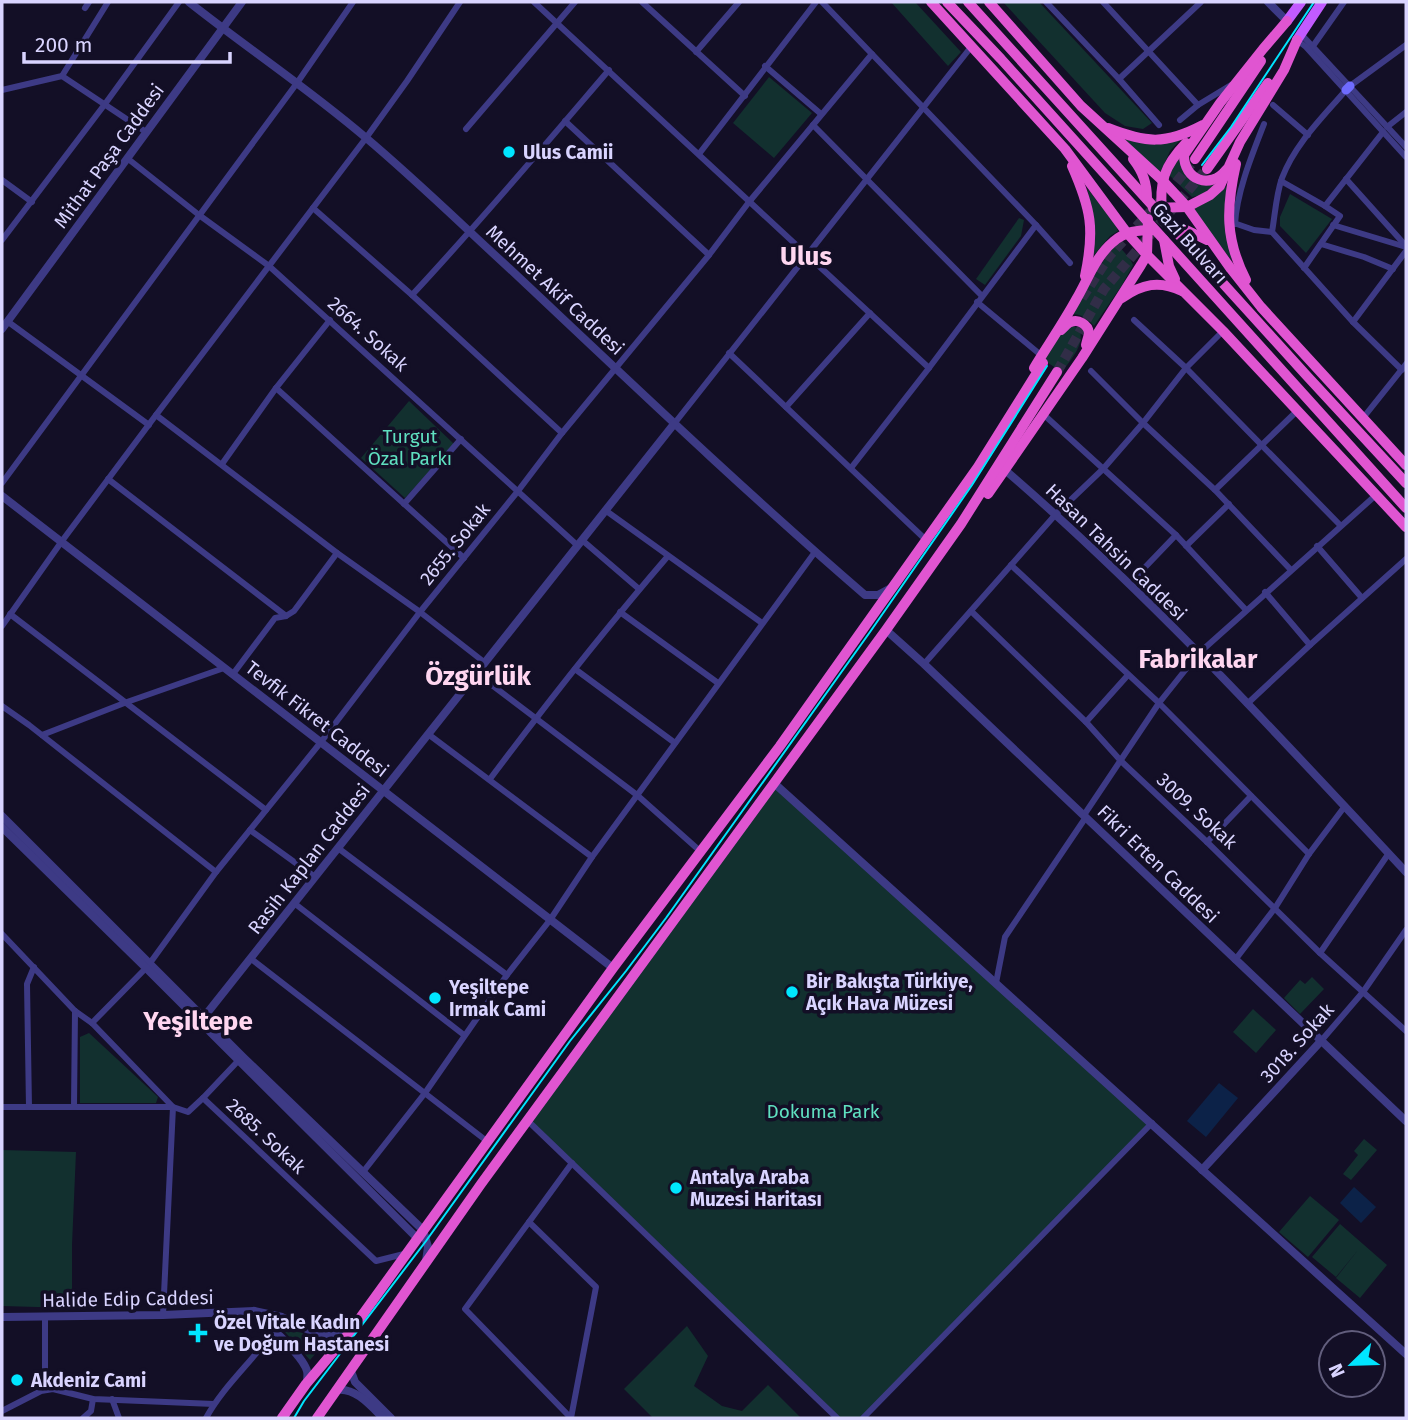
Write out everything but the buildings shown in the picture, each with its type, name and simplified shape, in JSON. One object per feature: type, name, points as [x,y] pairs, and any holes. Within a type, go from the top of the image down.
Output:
[{"type":"highway","points":[[931,2],[1065,149],[1127,233],[1223,331],[1406,527]]},
{"type":"highway","name":"Gazi Bulvarı","points":[[947,2],[1406,508]]},
{"type":"highway","name":"Gazi Bulvarı","points":[[968,2],[1406,483]]},
{"type":"highway","points":[[989,2],[1081,106],[1162,180],[1187,207],[1261,307],[1406,465]]},
{"type":"highway","points":[[1230,163],[1223,174],[1212,180],[1199,180],[1187,170],[1183,160],[1205,124],[1289,18]]},
{"type":"highway","points":[[1195,159],[1289,18]]},
{"type":"highway","points":[[1098,193],[1113,204],[1147,208],[1187,207],[1210,195],[1220,186],[1240,142],[1284,70],[1299,37]]},
{"type":"highway","points":[[1207,169],[1299,37]]},
{"type":"highway","points":[[1101,126],[1154,141],[1189,133],[1205,124]]},
{"type":"highway","points":[[1178,284],[1169,266],[1165,249],[1161,208],[1162,180],[1173,157],[1205,124]]},
{"type":"highway","points":[[1240,142],[1230,190],[1231,239],[1237,260],[1261,307]]},
{"type":"highway","points":[[961,524],[1006,470],[1082,358],[1147,255],[1147,186],[1144,176],[1124,146]]},
{"type":"highway","points":[[1065,149],[1082,187],[1091,228],[1090,253],[1082,289]]},
{"type":"highway","points":[[282,1418],[306,1384],[350,1332],[613,968],[780,746],[894,586],[952,502],[970,467],[1042,359],[1104,250],[1114,240],[1133,230],[1186,230],[1213,243]]},
{"type":"highway","points":[[1115,305],[1144,285],[1170,285],[1186,293]]},
{"type":"highway","points":[[1050,341],[1072,321],[1083,323],[1089,333],[1082,358]]},
{"type":"highway","points":[[317,1418],[426,1261],[775,784],[961,524],[1057,372]]},
{"type":"highway","points":[[613,968],[626,971],[638,968]]},
{"type":"main road","points":[[1289,18],[1301,2]]},
{"type":"main road","points":[[1299,37],[1322,2]]},
{"type":"street","points":[[2,90],[62,76],[108,2]]},
{"type":"street","points":[[2,240],[179,2]]},
{"type":"street","name":"Mehmet Akif Caddesi","points":[[189,2],[298,83],[366,138],[674,424],[865,595],[878,595],[894,586]]},
{"type":"street","name":"Mithat Paşa Caddesi","points":[[4,325],[242,2]]},
{"type":"street","points":[[2,483],[298,83],[353,2]]},
{"type":"street","points":[[2,626],[108,479],[366,138],[460,2]]},
{"type":"street","points":[[534,2],[929,368]]},
{"type":"street","points":[[466,129],[575,2]]},
{"type":"street","points":[[642,2],[745,96]]},
{"type":"street","points":[[649,9],[655,2]]},
{"type":"street","points":[[696,51],[739,2]]},
{"type":"street","points":[[699,154],[816,2]]},
{"type":"street","points":[[822,2],[1070,263]]},
{"type":"street","points":[[1046,2],[1159,125]]},
{"type":"street","points":[[1103,2],[1198,106]]},
{"type":"street","points":[[1186,2],[1193,9]]},
{"type":"street","points":[[1119,79],[1201,2]]},
{"type":"street","points":[[1268,2],[1289,18]]},
{"type":"street","points":[[1274,2],[1289,18]]},
{"type":"street","points":[[1313,46],[1344,2]]},
{"type":"street","points":[[1299,37],[1313,46],[1406,157]]},
{"type":"street","points":[[1299,37],[1348,88]]},
{"type":"street","points":[[1272,232],[1281,181],[1300,145],[1348,88],[1406,46]]},
{"type":"street","points":[[674,424],[971,47]]},
{"type":"street","name":"2655. Sokak","points":[[92,1023],[148,965],[216,873],[562,433],[872,54]]},
{"type":"street","points":[[765,66],[821,114]]},
{"type":"street","points":[[412,295],[470,233],[610,70]]},
{"type":"street","points":[[62,76],[146,132]]},
{"type":"street","points":[[1180,120],[1238,80]]},
{"type":"street","points":[[1273,106],[1308,135]]},
{"type":"street","points":[[1325,206],[1385,129],[1406,112]]},
{"type":"street","points":[[565,121],[709,255]]},
{"type":"street","points":[[1264,124],[1232,222],[1254,230],[1272,232],[1353,322],[1404,367],[1363,418]]},
{"type":"street","points":[[813,125],[982,296]]},
{"type":"street","points":[[1385,129],[1406,148]]},
{"type":"street","name":"2664. Sokak","points":[[127,158],[269,266],[518,491],[639,589]]},
{"type":"street","points":[[1346,179],[1406,248]]},
{"type":"street","points":[[2,180],[32,202]]},
{"type":"street","points":[[1281,181],[1339,216],[1304,268]]},
{"type":"street","points":[[313,208],[562,433]]},
{"type":"street","points":[[850,468],[1036,225]]},
{"type":"street","points":[[1334,225],[1406,248]]},
{"type":"street","points":[[1321,244],[1393,269]]},
{"type":"street","points":[[1353,322],[1406,248]]},
{"type":"street","points":[[976,302],[1042,359]]},
{"type":"street","points":[[786,407],[870,313]]},
{"type":"street","points":[[222,464],[276,388],[330,320]]},
{"type":"street","points":[[1134,320],[1186,368],[1340,526]]},
{"type":"street","points":[[4,325],[149,425]]},
{"type":"street","points":[[924,664],[1056,514],[1103,469],[1186,368],[1223,331]]},
{"type":"street","points":[[729,353],[926,540]]},
{"type":"street","points":[[1091,371],[1215,490],[1290,570]]},
{"type":"street","points":[[276,388],[464,558]]},
{"type":"street","points":[[1215,490],[1297,411]]},
{"type":"street","points":[[1043,414],[1176,535],[1246,610]]},
{"type":"street","points":[[156,415],[484,662]]},
{"type":"street","name":"Rasih Kaplan Caddesi","points":[[204,1017],[674,424]]},
{"type":"street","points":[[404,504],[461,439]]},
{"type":"street","name":"Hasan Tahsin Caddesi","points":[[1006,470],[1056,514],[1198,653],[1406,872]]},
{"type":"street","points":[[108,479],[286,616]]},
{"type":"street","points":[[996,983],[1005,937],[1159,703],[1198,653],[1376,495]]},
{"type":"street","name":"Tevfik Fikret Caddesi","points":[[2,496],[613,968]]},
{"type":"street","points":[[1186,547],[1229,504]]},
{"type":"street","points":[[605,510],[762,623]]},
{"type":"street","points":[[1129,584],[1176,535]]},
{"type":"street","points":[[1317,546],[1362,598]]},
{"type":"street","points":[[363,1172],[425,1093],[507,975],[551,920],[637,795],[815,552]]},
{"type":"street","points":[[233,674],[275,618],[294,611],[337,553]]},
{"type":"street","points":[[490,779],[620,612],[668,556]]},
{"type":"street","points":[[1247,704],[1406,559]]},
{"type":"street","points":[[1011,565],[1159,703],[1309,854]]},
{"type":"street","points":[[1265,592],[1310,645]]},
{"type":"street","name":"3009. Sokak","points":[[971,611],[1086,723],[1121,761],[1320,953],[1406,1028]]},
{"type":"street","points":[[620,612],[718,683]]},
{"type":"street","points":[[10,614],[266,810]]},
{"type":"street","name":"Fikri Erten Caddesi","points":[[886,630],[1406,1121]]},
{"type":"street","points":[[42,735],[224,668]]},
{"type":"street","points":[[575,669],[675,743]]},
{"type":"street","points":[[476,673],[637,795],[700,851]]},
{"type":"street","points":[[1086,723],[1128,675]]},
{"type":"street","points":[[2,706],[216,873]]},
{"type":"street","points":[[428,734],[592,858]]},
{"type":"street","points":[[775,784],[1406,1354]]},
{"type":"street","points":[[1207,842],[1251,796]]},
{"type":"street","points":[[1235,960],[1275,908],[1309,854],[1345,806]]},
{"type":"street","points":[[2,816],[238,1061],[420,1234]]},
{"type":"street","points":[[3,830],[204,1017],[363,1172],[420,1234],[428,1247],[426,1261]]},
{"type":"street","points":[[250,830],[315,877]]},
{"type":"street","points":[[338,848],[507,975]]},
{"type":"street","points":[[1320,953],[1389,853]]},
{"type":"street","points":[[294,903],[464,1035]]},
{"type":"street","name":"3018. Sokak","points":[[1202,1170],[1363,992],[1406,930]]},
{"type":"street","points":[[2,934],[75,1011],[92,1023],[173,1107],[163,1315]]},
{"type":"street","points":[[250,958],[488,1142]]},
{"type":"street","points":[[29,1107],[27,984],[34,967]]},
{"type":"street","points":[[74,1107],[75,1011]]},
{"type":"street","points":[[203,1098],[238,1061]]},
{"type":"street","name":"2685. Sokak","points":[[2,1107],[173,1107],[188,1112],[203,1098],[376,1261],[406,1254]]},
{"type":"street","points":[[528,1121],[837,1418]]},
{"type":"street","points":[[863,1418],[1152,1123]]},
{"type":"street","points":[[529,1222],[596,1287],[571,1418],[465,1309],[572,1163]]},
{"type":"street","points":[[254,1311],[306,1368],[306,1384]]},
{"type":"street","name":"Halide Edip Caddesi","points":[[2,1317],[254,1311],[282,1317],[321,1336],[350,1332]]},
{"type":"street","points":[[45,1316],[45,1390]]},
{"type":"street","points":[[206,1418],[214,1404],[275,1331],[282,1317]]},
{"type":"street","points":[[351,1371],[355,1382],[383,1418]]},
{"type":"street","points":[[2,1410],[54,1388],[93,1399],[214,1404]]},
{"type":"street","points":[[337,1390],[351,1391],[370,1401],[391,1418]]},
{"type":"street","points":[[83,1418],[92,1411],[93,1399]]},
{"type":"street","points":[[112,1399],[119,1418]]},
{"type":"green space","points":[[891,2],[915,2],[961,52],[948,66]]},
{"type":"green space","points":[[1003,2],[1039,2],[1152,123],[1143,129],[1125,126],[1105,113]]},
{"type":"green space","points":[[769,77],[812,113],[774,158],[733,123]]},
{"type":"green space","points":[[1182,138],[1170,151],[1161,171],[1157,171],[1124,139],[1149,144]]},
{"type":"green space","points":[[1180,154],[1183,168],[1216,184],[1201,195],[1192,197],[1168,174]]},
{"type":"green space","points":[[1227,186],[1226,232],[1232,261],[1194,211],[1194,207],[1213,198]]},
{"type":"green space","points":[[1087,188],[1118,231],[1110,236],[1093,256],[1093,215]]},
{"type":"green space","points":[[1290,194],[1332,219],[1306,253],[1280,226],[1280,217]]},
{"type":"green space","points":[[1019,218],[1024,220],[1021,236],[985,285],[976,279]]},
{"type":"green space","points":[[1117,243],[1133,265],[1094,326],[1084,317],[1071,314]]},
{"type":"green space","points":[[1072,326],[1079,328],[1081,340],[1062,372],[1042,359],[1057,337]]},
{"type":"green space","name":"Turgut Özal Parkı","points":[[409,401],[454,444],[405,498],[361,458]]},
{"type":"green space","name":"Dokuma Park","points":[[775,784],[1152,1123],[863,1418],[837,1418],[528,1121]]},
{"type":"green space","points":[[1312,977],[1324,989],[1300,1014],[1284,998],[1300,980],[1305,984]]},
{"type":"green space","points":[[1253,1009],[1276,1030],[1256,1053],[1233,1032]]},
{"type":"green space","points":[[89,1033],[158,1097],[156,1103],[80,1103],[80,1037]]},
{"type":"green space","points":[[1364,1139],[1377,1150],[1351,1180],[1343,1174],[1358,1155],[1354,1151]]},
{"type":"green space","points":[[2,1150],[76,1152],[72,1308],[2,1306]]},
{"type":"green space","points":[[1310,1196],[1339,1220],[1308,1257],[1279,1232]]},
{"type":"green space","points":[[1340,1224],[1387,1265],[1360,1298],[1336,1278],[1358,1250],[1336,1277],[1312,1257]]},
{"type":"green space","points":[[285,1324],[322,1346],[310,1360],[285,1332]]},
{"type":"green space","points":[[687,1326],[708,1356],[694,1386],[722,1406],[742,1411],[768,1385],[801,1418],[653,1418],[624,1389]]},
{"type":"water","points":[[1219,1083],[1238,1098],[1206,1137],[1187,1121]]},
{"type":"water","points":[[1354,1187],[1376,1207],[1361,1223],[1340,1203]]},
{"type":"tunnel","points":[[1082,298],[1110,255],[1191,164]]},
{"type":"tunnel","points":[[1057,372],[1104,289],[1204,172]]},
{"type":"tram line","points":[[1202,165],[1231,127],[1314,2]]},
{"type":"tram line","points":[[294,1418],[570,1041],[666,918],[972,485],[1047,366]]},
{"type":"place","name":"Ulus Camii","points":[[509,152]]},
{"type":"place","name":"Bir Bakışta Türkiye, Açık Hava Müzesi","points":[[792,992]]},
{"type":"place","name":"Yeşiltepe Irmak Cami","points":[[435,998]]},
{"type":"place","name":"Antalya Araba Muzesi Haritası","points":[[676,1188]]},
{"type":"place","name":"Özel Vitale Kadın ve Doğum Hastanesi","points":[[198,1333]]},
{"type":"place","name":"Akdeniz Cami","points":[[17,1380]]},
{"type":"district","name":"Ulus","points":[[806,256]]},
{"type":"district","name":"Fabrikalar","points":[[1198,659]]},
{"type":"district","name":"Özgürlük","points":[[478,676]]},
{"type":"district","name":"Yeşiltepe","points":[[198,1021]]}]
